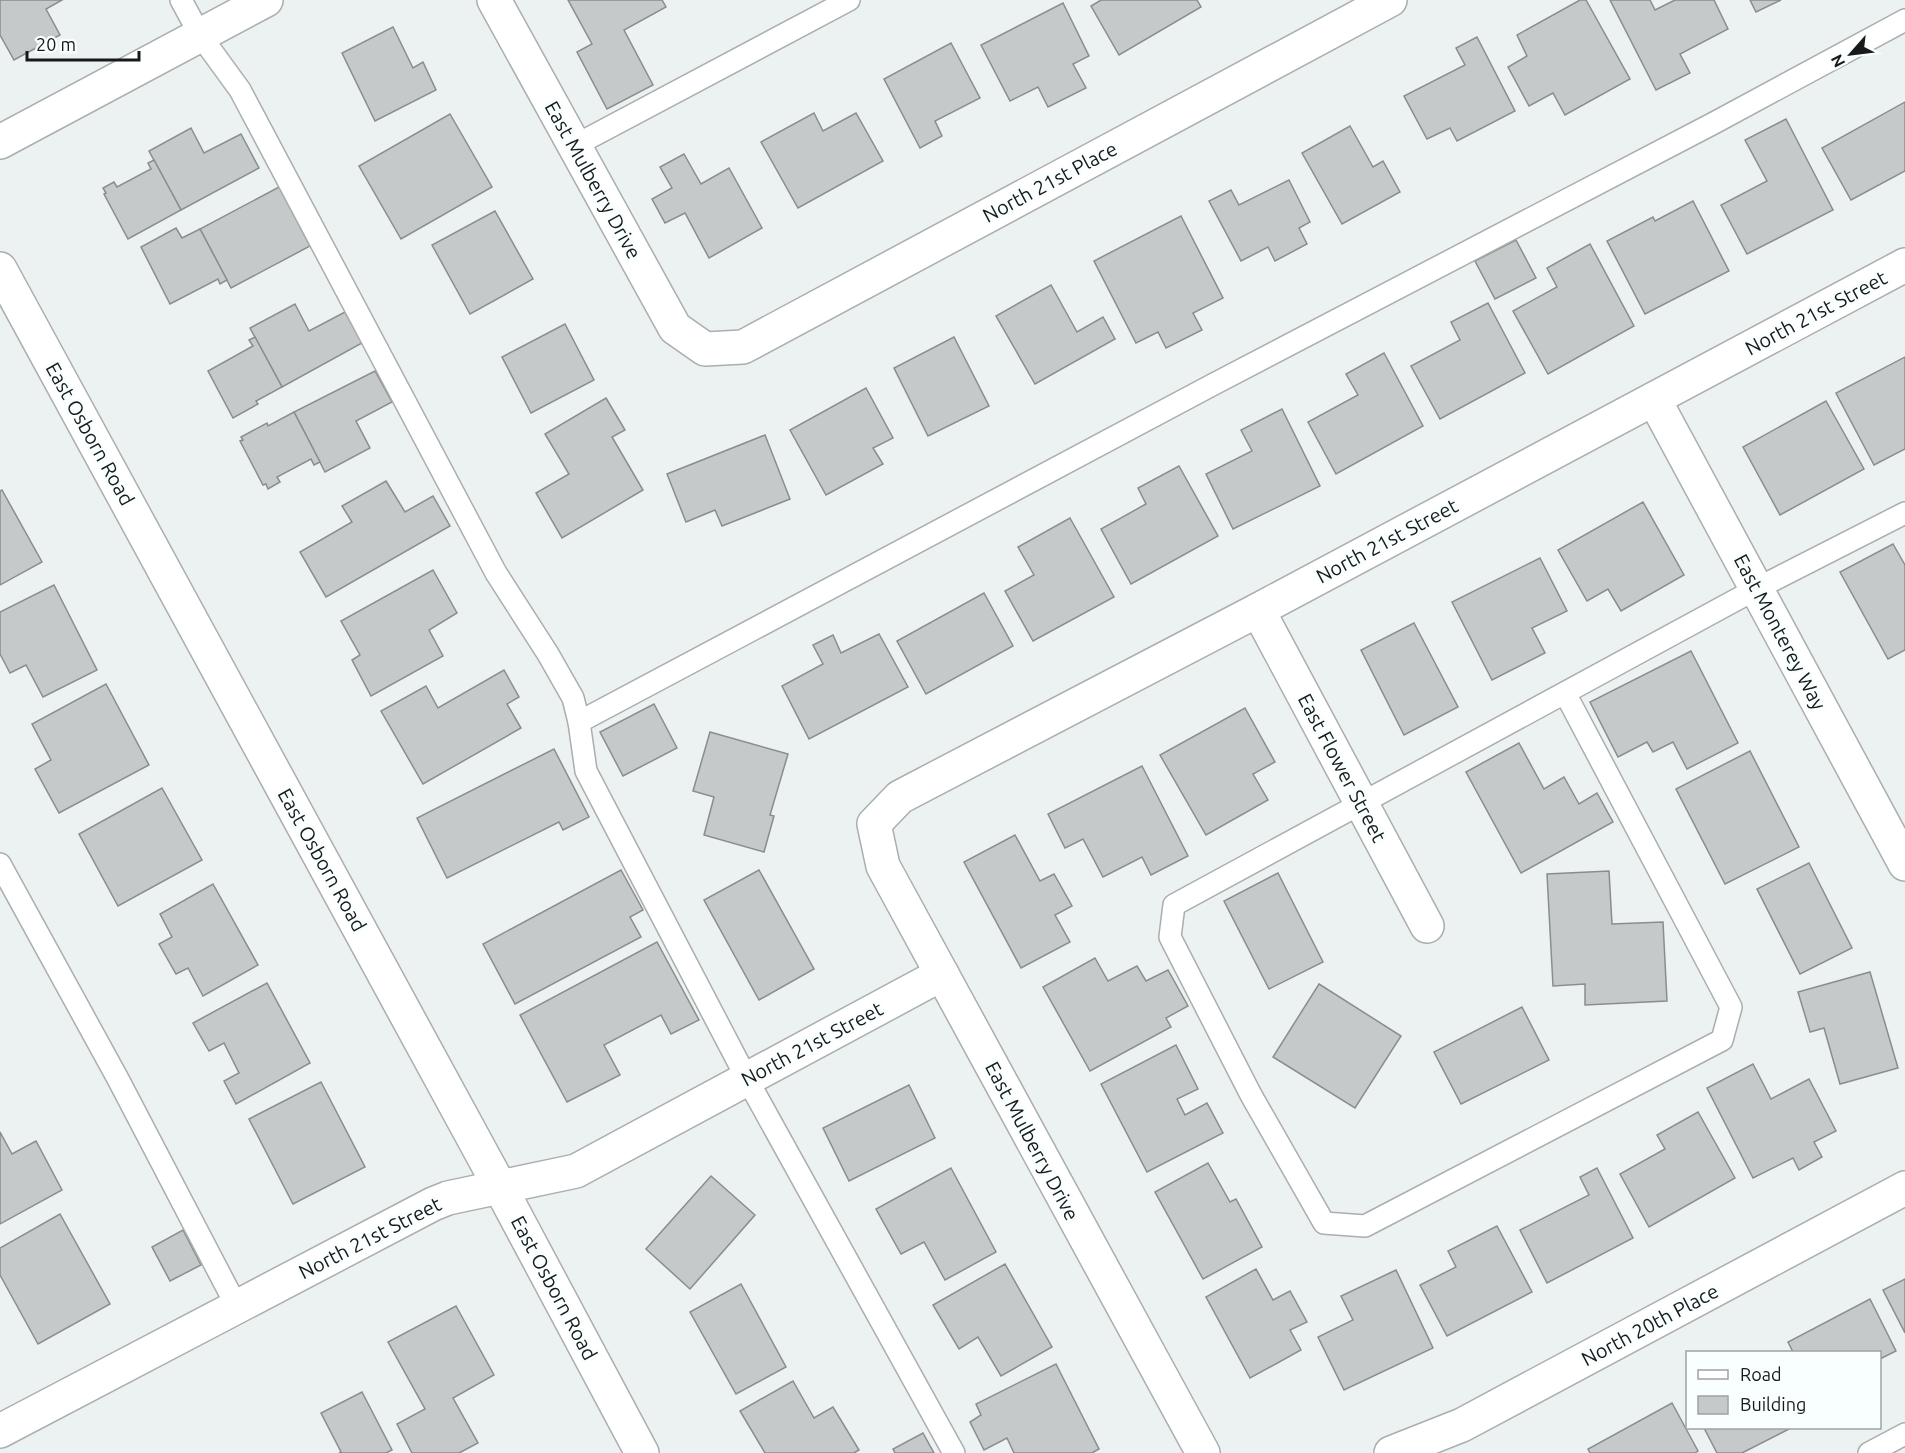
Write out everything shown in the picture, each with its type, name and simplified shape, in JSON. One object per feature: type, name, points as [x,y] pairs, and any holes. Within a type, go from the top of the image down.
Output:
[{"type":"street","points":[[0,142],[266,0]]},
{"type":"street","name":"East Mulberry Drive","points":[[494,0],[675,328],[705,349]]},
{"type":"street","name":"North 21st Place","points":[[705,349],[743,347],[1390,0]]},
{"type":"street","name":"North 21st Street","points":[[874,824],[900,798],[1905,265]]},
{"type":"street","name":"East Osborn Road","points":[[0,269],[500,1187],[642,1453]]},
{"type":"street","name":"East Monterey Way","points":[[1654,399],[1905,864]]},
{"type":"street","name":"East Flower Street","points":[[1258,610],[1427,926]]},
{"type":"street","name":"East Mulberry Drive","points":[[874,824],[882,866],[1203,1453]]},
{"type":"street","name":"North 21st Street","points":[[0,1431],[433,1204],[448,1198],[576,1171],[942,974]]},
{"type":"street","name":"North 20th Place","points":[[1390,1453],[1462,1425],[1905,1188]]},
{"type":"street","points":[[0,1439],[8,1453]]},
{"type":"lane","points":[[181,0],[200,35],[240,90],[496,573],[573,698],[586,771],[747,1078],[954,1453]]},
{"type":"lane","points":[[574,146],[849,0]]},
{"type":"lane","points":[[579,722],[1905,20]]},
{"type":"lane","points":[[1565,693],[1731,1007],[1722,1040],[1365,1226],[1324,1223],[1251,1095],[1170,937],[1174,905],[1756,589],[1905,513]]},
{"type":"lane","points":[[0,864],[118,1079],[237,1307]]},
{"type":"lane","points":[[1869,1453],[1905,1434]]},
{"type":"building","points":[[0,0],[62,0],[46,9],[60,35],[14,60],[0,35]]},
{"type":"building","points":[[568,0],[662,0],[666,7],[624,30],[653,85],[607,109],[577,52],[592,44]]},
{"type":"building","points":[[1101,0],[1197,0],[1201,7],[1119,55],[1091,6]]},
{"type":"building","points":[[1580,0],[1586,0],[1630,79],[1565,115],[1553,93],[1529,106],[1508,67],[1527,56],[1517,35]]},
{"type":"building","points":[[1610,0],[1650,0],[1655,10],[1675,0],[1714,0],[1728,29],[1680,54],[1690,73],[1656,90]]},
{"type":"building","points":[[1750,0],[1781,0],[1756,12]]},
{"type":"building","points":[[1063,3],[1089,56],[1073,64],[1086,88],[1048,107],[1038,87],[1010,101],[981,45]]},
{"type":"building","points":[[393,27],[413,68],[423,62],[436,90],[375,121],[342,53]]},
{"type":"building","points":[[1477,37],[1515,111],[1457,141],[1450,128],[1427,139],[1404,96],[1465,65],[1456,48]]},
{"type":"building","points":[[951,43],[980,98],[935,121],[942,136],[920,148],[884,79]]},
{"type":"building","points":[[1905,102],[1905,171],[1851,200],[1822,148]]},
{"type":"building","points":[[814,113],[823,131],[856,113],[883,161],[798,208],[761,142]]},
{"type":"building","points":[[450,114],[492,187],[401,239],[359,166]]},
{"type":"building","points":[[1786,119],[1833,210],[1747,254],[1721,205],[1767,181],[1745,140]]},
{"type":"building","points":[[1350,126],[1373,167],[1383,161],[1400,192],[1342,224],[1302,153]]},
{"type":"building","points":[[191,128],[204,153],[241,134],[259,168],[181,210],[149,151]]},
{"type":"building","points":[[684,154],[701,184],[729,168],[762,228],[709,258],[685,213],[665,223],[652,199],[672,188],[660,167]]},
{"type":"building","points":[[154,160],[181,210],[128,239],[103,188],[114,182],[117,187],[151,169],[148,163]]},
{"type":"building","points":[[1289,180],[1310,222],[1299,228],[1307,244],[1275,261],[1268,247],[1241,261],[1209,201],[1231,190],[1239,205]]},
{"type":"building","points":[[279,187],[310,246],[231,288],[200,229]]},
{"type":"building","points":[[1693,201],[1729,271],[1645,314],[1607,241],[1653,217],[1655,221]]},
{"type":"building","points":[[495,211],[533,279],[470,314],[432,245]]},
{"type":"building","points":[[1181,216],[1223,298],[1193,313],[1202,330],[1166,348],[1158,332],[1136,343],[1094,261]]},
{"type":"building","points":[[176,228],[182,238],[200,229],[227,280],[220,284],[218,279],[170,304],[141,247]]},
{"type":"building","points":[[1516,240],[1536,278],[1495,299],[1475,261]]},
{"type":"building","points":[[1590,244],[1634,326],[1548,374],[1513,311],[1557,287],[1547,268]]},
{"type":"building","points":[[1051,285],[1077,332],[1103,317],[1115,339],[1035,384],[996,316]]},
{"type":"building","points":[[1488,303],[1525,373],[1440,419],[1411,366],[1460,340],[1451,322]]},
{"type":"building","points":[[295,304],[309,331],[345,312],[362,343],[282,387],[250,328]]},
{"type":"building","points":[[565,324],[594,380],[531,413],[502,357]]},
{"type":"building","points":[[255,337],[282,387],[256,401],[258,404],[233,418],[208,371],[253,346],[249,340]]},
{"type":"building","points":[[954,337],[989,406],[928,436],[894,368]]},
{"type":"building","points":[[1384,353],[1423,426],[1336,474],[1308,422],[1358,395],[1346,374]]},
{"type":"building","points":[[1905,357],[1905,449],[1874,465],[1836,393]]},
{"type":"building","points":[[375,371],[392,402],[356,421],[370,448],[325,472],[294,412]]},
{"type":"building","points":[[866,388],[893,438],[873,448],[883,464],[826,495],[790,430]]},
{"type":"building","points":[[606,398],[625,430],[612,437],[643,490],[562,538],[536,493],[569,474],[545,434]]},
{"type":"building","points":[[1826,401],[1864,469],[1780,515],[1743,447]]},
{"type":"building","points":[[1282,409],[1320,486],[1233,529],[1206,474],[1252,451],[1241,430]]},
{"type":"building","points":[[294,412],[320,462],[314,465],[311,459],[277,477],[280,482],[268,489],[266,484],[263,485],[240,441],[243,440],[241,437]]},
{"type":"building","points":[[765,435],[790,499],[722,526],[715,510],[686,522],[667,474]]},
{"type":"building","points":[[1179,466],[1218,536],[1131,584],[1101,529],[1146,504],[1138,488]]},
{"type":"building","points":[[386,481],[405,512],[433,496],[450,526],[326,597],[300,552],[352,522],[342,506]]},
{"type":"building","points":[[2,490],[42,562],[0,585],[0,491]]},
{"type":"building","points":[[1643,502],[1684,575],[1621,611],[1608,589],[1587,601],[1558,550]]},
{"type":"building","points":[[1070,518],[1114,597],[1033,641],[1005,591],[1034,575],[1018,547]]},
{"type":"building","points":[[1893,544],[1905,565],[1905,650],[1888,659],[1840,572]]},
{"type":"building","points":[[1540,558],[1567,611],[1532,628],[1545,653],[1492,680],[1452,602]]},
{"type":"building","points":[[433,570],[457,613],[429,630],[443,656],[371,696],[352,660],[360,655],[341,621]]},
{"type":"building","points":[[54,585],[97,670],[43,697],[26,665],[10,673],[0,654],[0,612]]},
{"type":"building","points":[[984,593],[1013,646],[926,694],[897,641]]},
{"type":"building","points":[[1414,623],[1458,707],[1404,735],[1361,650]]},
{"type":"building","points":[[879,634],[908,687],[809,739],[782,686],[823,664],[813,645],[833,635],[841,653]]},
{"type":"building","points":[[1691,651],[1738,743],[1687,769],[1673,742],[1653,752],[1647,742],[1618,757],[1590,702]]},
{"type":"building","points":[[504,670],[519,697],[507,704],[521,728],[423,784],[381,711],[426,686],[438,708]]},
{"type":"building","points":[[106,684],[149,765],[59,813],[35,769],[51,760],[32,724]]},
{"type":"building","points":[[654,704],[677,748],[623,776],[600,732]]},
{"type":"building","points":[[1245,708],[1275,762],[1253,774],[1268,800],[1206,835],[1160,755]]},
{"type":"building","points":[[710,732],[788,754],[770,815],[774,816],[764,852],[704,835],[714,797],[693,791]]},
{"type":"building","points":[[1519,743],[1544,789],[1564,777],[1579,804],[1597,793],[1613,822],[1521,873],[1466,772]]},
{"type":"building","points":[[554,749],[589,817],[563,830],[559,822],[447,878],[417,818]]},
{"type":"building","points":[[1750,751],[1799,847],[1725,884],[1676,789]]},
{"type":"building","points":[[1142,766],[1188,856],[1151,875],[1142,857],[1103,877],[1083,839],[1065,848],[1048,814]]},
{"type":"building","points":[[162,788],[202,860],[118,906],[79,834]]},
{"type":"building","points":[[1015,835],[1040,881],[1054,874],[1072,906],[1055,915],[1070,942],[1021,968],[964,862]]},
{"type":"building","points":[[1809,863],[1852,948],[1800,974],[1757,889]]},
{"type":"building","points":[[621,870],[643,910],[630,917],[641,937],[515,1004],[483,944]]},
{"type":"building","points":[[759,870],[814,969],[759,1000],[704,900]]},
{"type":"building","points":[[1609,871],[1612,924],[1663,922],[1667,1001],[1585,1005],[1585,984],[1553,986],[1547,874]]},
{"type":"building","points":[[1278,873],[1323,962],[1269,989],[1224,901]]},
{"type":"building","points":[[213,884],[258,965],[203,996],[188,968],[176,974],[159,944],[172,937],[160,914]]},
{"type":"building","points":[[657,942],[699,1020],[671,1034],[661,1015],[604,1045],[620,1075],[567,1102],[520,1015]]},
{"type":"building","points":[[1095,958],[1108,981],[1137,966],[1146,981],[1168,970],[1188,1006],[1166,1018],[1171,1027],[1090,1071],[1043,987]]},
{"type":"building","points":[[1870,972],[1898,1068],[1840,1084],[1824,1028],[1810,1032],[1798,992]]},
{"type":"building","points":[[267,983],[310,1063],[236,1104],[224,1081],[239,1073],[224,1043],[209,1051],[193,1023]]},
{"type":"building","points":[[1319,984],[1401,1036],[1355,1108],[1273,1057]]},
{"type":"building","points":[[1522,1007],[1549,1060],[1461,1104],[1434,1052]]},
{"type":"building","points":[[1176,1045],[1198,1089],[1177,1099],[1185,1115],[1207,1103],[1223,1133],[1147,1172],[1101,1084]]},
{"type":"building","points":[[1753,1064],[1771,1099],[1809,1079],[1836,1131],[1814,1142],[1822,1157],[1799,1170],[1793,1158],[1753,1178],[1707,1088]]},
{"type":"building","points":[[321,1082],[365,1167],[293,1204],[249,1119]]},
{"type":"building","points":[[909,1085],[935,1138],[849,1181],[823,1128]]},
{"type":"building","points":[[1698,1112],[1735,1178],[1649,1227],[1620,1174],[1665,1149],[1657,1135]]},
{"type":"building","points":[[0,1132],[12,1154],[36,1141],[62,1190],[0,1224]]},
{"type":"building","points":[[1208,1163],[1230,1202],[1236,1199],[1262,1247],[1203,1279],[1155,1192]]},
{"type":"building","points":[[951,1168],[996,1252],[945,1280],[924,1242],[901,1254],[876,1209]]},
{"type":"building","points":[[1597,1168],[1633,1238],[1547,1283],[1520,1230],[1589,1195],[1580,1177]]},
{"type":"building","points":[[711,1176],[755,1215],[690,1289],[646,1249]]},
{"type":"building","points":[[60,1214],[110,1304],[38,1344],[0,1275],[0,1248]]},
{"type":"building","points":[[1497,1226],[1532,1292],[1447,1336],[1420,1285],[1456,1267],[1448,1251]]},
{"type":"building","points":[[183,1230],[201,1265],[170,1281],[152,1247]]},
{"type":"building","points":[[1005,1264],[1052,1347],[1001,1376],[978,1337],[959,1349],[933,1305]]},
{"type":"building","points":[[1256,1269],[1273,1300],[1290,1291],[1307,1322],[1290,1330],[1301,1350],[1250,1378],[1206,1297]]},
{"type":"building","points":[[1396,1270],[1433,1348],[1344,1390],[1318,1337],[1353,1320],[1341,1296]]},
{"type":"building","points":[[1905,1279],[1905,1333],[1883,1290]]},
{"type":"building","points":[[741,1284],[786,1367],[736,1394],[690,1312]]},
{"type":"building","points":[[1870,1299],[1896,1351],[1881,1358],[1881,1351],[1792,1351],[1788,1342]]},
{"type":"building","points":[[456,1306],[494,1375],[453,1398],[478,1443],[459,1453],[412,1453],[397,1424],[425,1409],[388,1342]]},
{"type":"building","points":[[1056,1364],[1099,1449],[1092,1453],[1014,1453],[1007,1438],[984,1450],[970,1422],[981,1415],[976,1404]]},
{"type":"building","points":[[793,1381],[814,1418],[833,1407],[859,1450],[854,1453],[765,1453],[740,1411]]},
{"type":"building","points":[[362,1392],[392,1450],[386,1453],[339,1453],[341,1452],[321,1413]]},
{"type":"building","points":[[1672,1403],[1698,1451],[1695,1453],[1590,1453],[1588,1449]]},
{"type":"building","points":[[1705,1429],[1789,1429],[1742,1453],[1717,1453]]},
{"type":"building","points":[[923,1433],[934,1453],[895,1453],[893,1449]]}]
